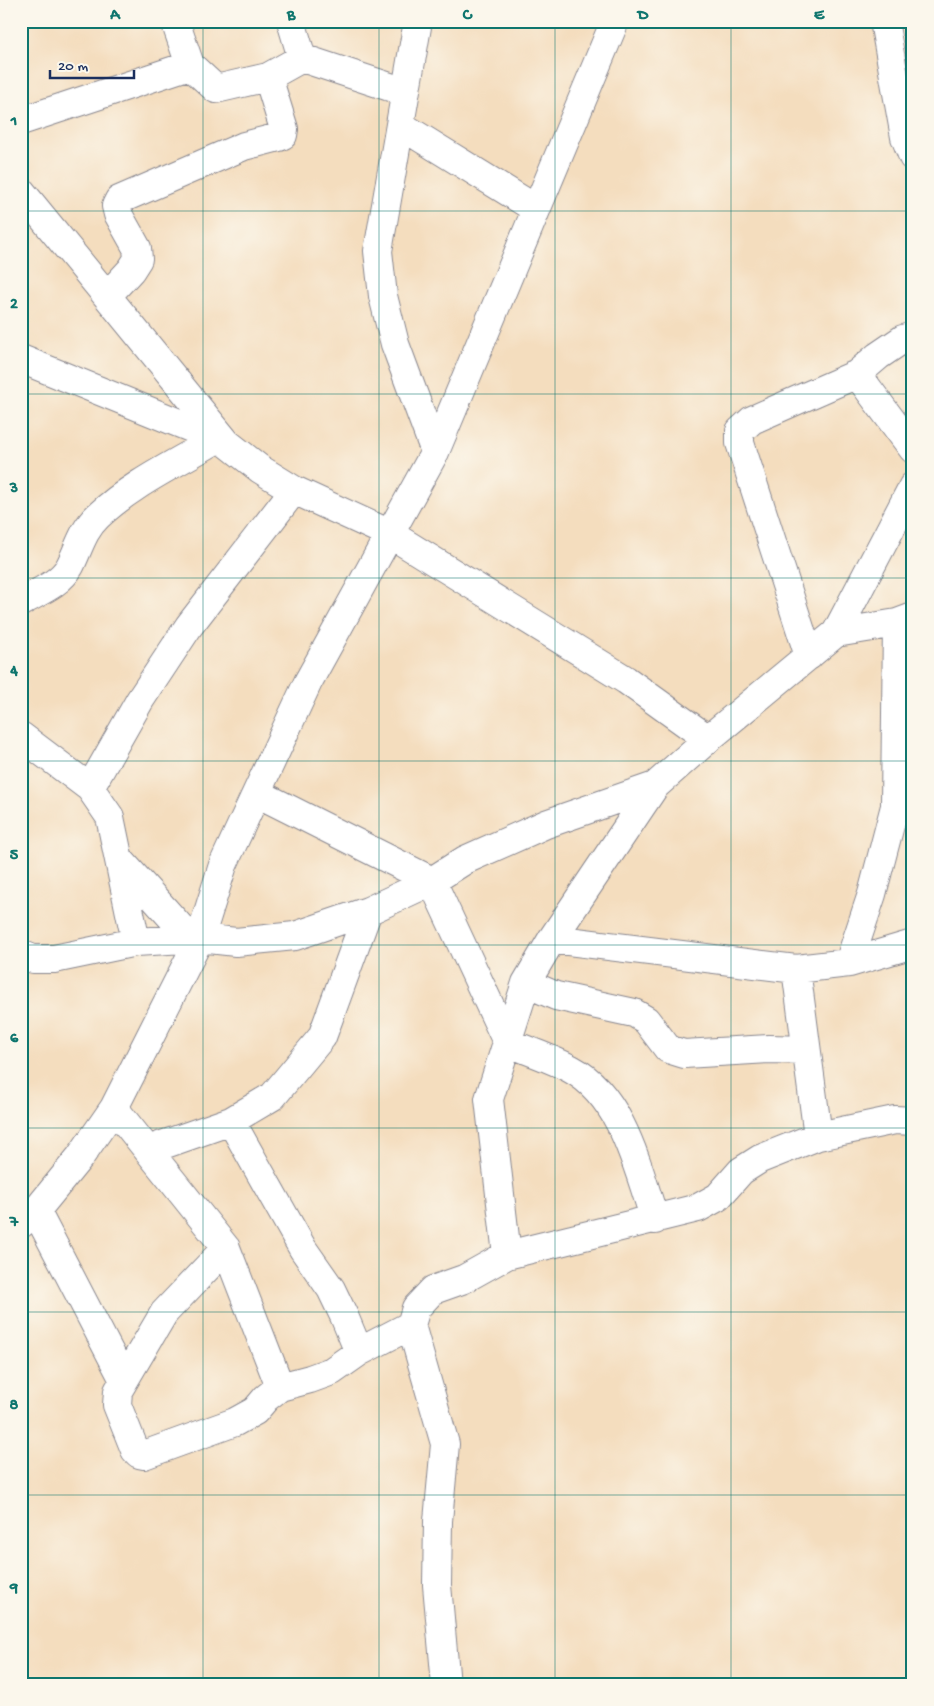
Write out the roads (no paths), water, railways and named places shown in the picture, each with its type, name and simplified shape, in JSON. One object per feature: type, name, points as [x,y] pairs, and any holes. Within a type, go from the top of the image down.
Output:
[{"type":"street","points":[[175,21],[190,65],[216,90],[268,77],[302,58],[405,92]]},
{"type":"street","points":[[291,21],[302,58]]},
{"type":"street","points":[[418,21],[378,252],[382,296],[395,344],[435,452]]},
{"type":"street","points":[[124,1380],[29,1218],[80,1157],[114,1108],[195,938],[224,865],[308,682],[435,452],[615,21]]},
{"type":"street","points":[[884,21],[905,136],[913,157]]},
{"type":"street","points":[[21,121],[190,65]]},
{"type":"street","points":[[107,296],[131,270],[138,259],[138,248],[118,214],[116,206],[119,200],[244,146],[283,135],[284,130],[268,77]]},
{"type":"street","points":[[400,125],[536,209]]},
{"type":"street","points":[[21,191],[222,441]]},
{"type":"street","points":[[809,656],[740,443],[740,431],[752,420],[857,374],[878,356],[903,339],[913,336]]},
{"type":"street","points":[[21,359],[222,441],[260,469],[294,490],[390,534],[626,680],[708,739]]},
{"type":"street","points":[[857,374],[913,449]]},
{"type":"street","points":[[21,602],[58,580],[69,567],[83,535],[96,517],[131,489],[222,441]]},
{"type":"street","points":[[506,1255],[489,1099],[526,983],[552,939],[655,786],[708,739],[836,633],[913,486]]},
{"type":"street","points":[[90,788],[140,700],[189,626],[294,490]]},
{"type":"street","points":[[836,633],[905,620],[895,806],[872,894],[849,963]]},
{"type":"street","points":[[21,736],[90,788],[110,817],[136,942]]},
{"type":"street","points":[[21,954],[33,959],[54,959],[136,942],[195,938],[236,942],[295,936],[368,911],[432,881],[465,860],[546,824],[655,786]]},
{"type":"street","points":[[257,793],[432,881],[507,1042],[572,1069],[595,1086],[616,1114],[631,1149],[655,1220]]},
{"type":"street","points":[[118,859],[195,938]]},
{"type":"street","points":[[148,1150],[231,1121],[273,1096],[322,1037],[368,911]]},
{"type":"street","points":[[552,939],[796,969],[849,963],[913,944]]},
{"type":"street","points":[[796,969],[818,1136]]},
{"type":"street","points":[[526,983],[556,996],[634,1013],[646,1020],[668,1049],[684,1054],[769,1049],[806,1050]]},
{"type":"street","points":[[114,1108],[226,1248],[280,1387]]},
{"type":"street","points":[[446,1685],[437,1584],[438,1521],[445,1444],[411,1325],[416,1308],[433,1290],[464,1279],[506,1255],[698,1208],[718,1197],[741,1171],[760,1159],[818,1136],[895,1120],[913,1120]]},
{"type":"street","points":[[231,1121],[303,1249],[331,1289],[359,1352]]},
{"type":"street","points":[[226,1248],[164,1313],[118,1391],[117,1405],[134,1450],[139,1454],[144,1455],[236,1422],[255,1412],[266,1398],[280,1387],[332,1372],[359,1352],[411,1325]]}]
